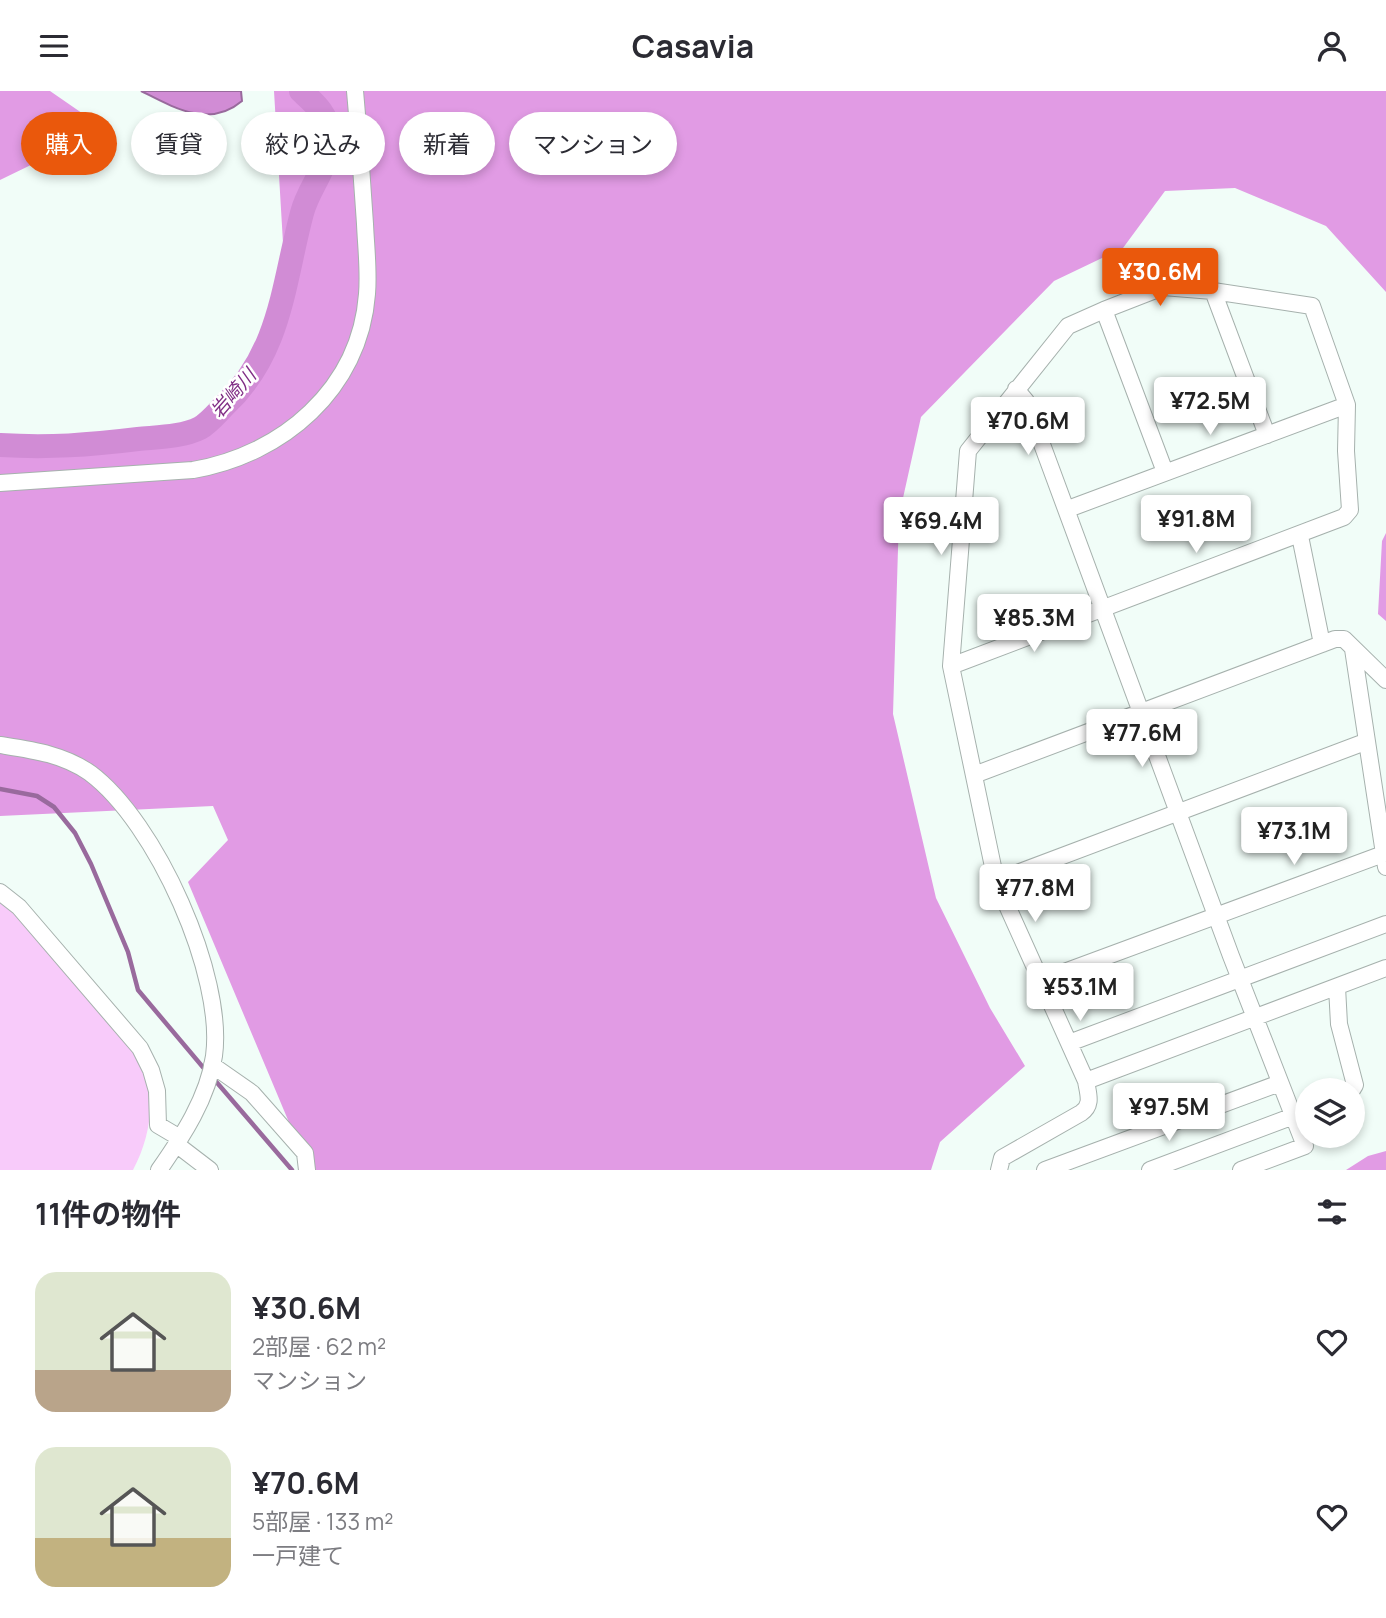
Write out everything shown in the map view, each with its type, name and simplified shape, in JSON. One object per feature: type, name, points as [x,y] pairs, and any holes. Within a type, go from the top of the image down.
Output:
[{"type":"street","points":[[0,483],[219,466],[272,444],[302,421],[325,397],[344,370],[355,345],[367,296],[355,91]]},
{"type":"street","points":[[951,666],[1300,536],[1335,522],[1350,510],[1346,451],[1347,405],[1312,306],[1213,291],[1163,288],[1104,310],[1068,326],[968,451],[951,666],[996,881],[1086,1081],[1089,1103],[1087,1109],[1002,1158],[999,1170]]},
{"type":"street","points":[[1213,291],[1267,435]]},
{"type":"street","points":[[1104,310],[1165,472]]},
{"type":"street","points":[[1016,389],[1026,401],[1068,509],[1280,1083],[1295,1104]]},
{"type":"street","points":[[1068,509],[1347,405]]},
{"type":"street","points":[[1300,536],[1322,644]]},
{"type":"street","points":[[974,775],[1322,644],[1345,639],[1386,680]]},
{"type":"street","points":[[1040,981],[1218,915],[1385,858],[1365,742],[1353,649]]},
{"type":"street","points":[[996,881],[1365,742]]},
{"type":"street","points":[[0,745],[41,751],[66,759],[90,774],[120,802],[151,847],[180,901],[209,986],[216,1024],[212,1065],[188,1127],[159,1170]]},
{"type":"street","points":[[0,892],[19,907],[131,1035],[151,1070],[157,1091],[158,1125],[210,1170]]},
{"type":"street","points":[[1069,1043],[1386,923]]},
{"type":"street","points":[[1086,1081],[1386,968]]},
{"type":"street","points":[[1337,986],[1339,1024],[1353,1078]]},
{"type":"street","points":[[212,1065],[252,1093],[305,1153],[307,1170]]},
{"type":"street","points":[[1045,1170],[1280,1083]]},
{"type":"street","points":[[1150,1170],[1295,1115]]},
{"type":"street","points":[[1241,1170],[1301,1148]]},
{"type":"shaded area","points":[[0,91],[50,91],[80,112],[21,112],[21,170],[0,180]]},
{"type":"shaded area","points":[[141,91],[241,91],[242,101],[220,112],[188,112]]},
{"type":"shaded area","points":[[274,91],[1386,91],[1386,292],[1326,226],[1235,188],[1165,191],[1123,248],[1054,281],[921,417],[899,516],[893,714],[936,898],[990,1008],[1025,1066],[940,1142],[931,1170],[309,1170],[188,882],[228,840],[213,806],[0,816],[0,437],[74,440],[165,428],[226,410],[252,388],[287,310],[279,175],[385,175],[385,112],[275,112]]},
{"type":"shaded area","points":[[1386,533],[1386,621],[1378,614],[1382,541]]},
{"type":"shaded area","points":[[0,899],[8,903],[86,987],[126,1035],[139,1058],[147,1077],[150,1113],[143,1148],[133,1170],[0,1170]]},
{"type":"shaded area","points":[[1386,1151],[1386,1170],[1346,1170],[1368,1156]]},
{"type":"waterway","name":"岩崎川","points":[[0,445],[86,444],[186,433],[207,423],[243,385],[269,340],[305,203],[324,165],[329,145],[328,127],[320,109],[301,91]]},
{"type":"waterway","points":[[0,789],[37,796],[54,807],[75,833],[128,952],[138,990],[207,1072]]},
{"type":"waterway","points":[[213,1078],[292,1170]]}]
